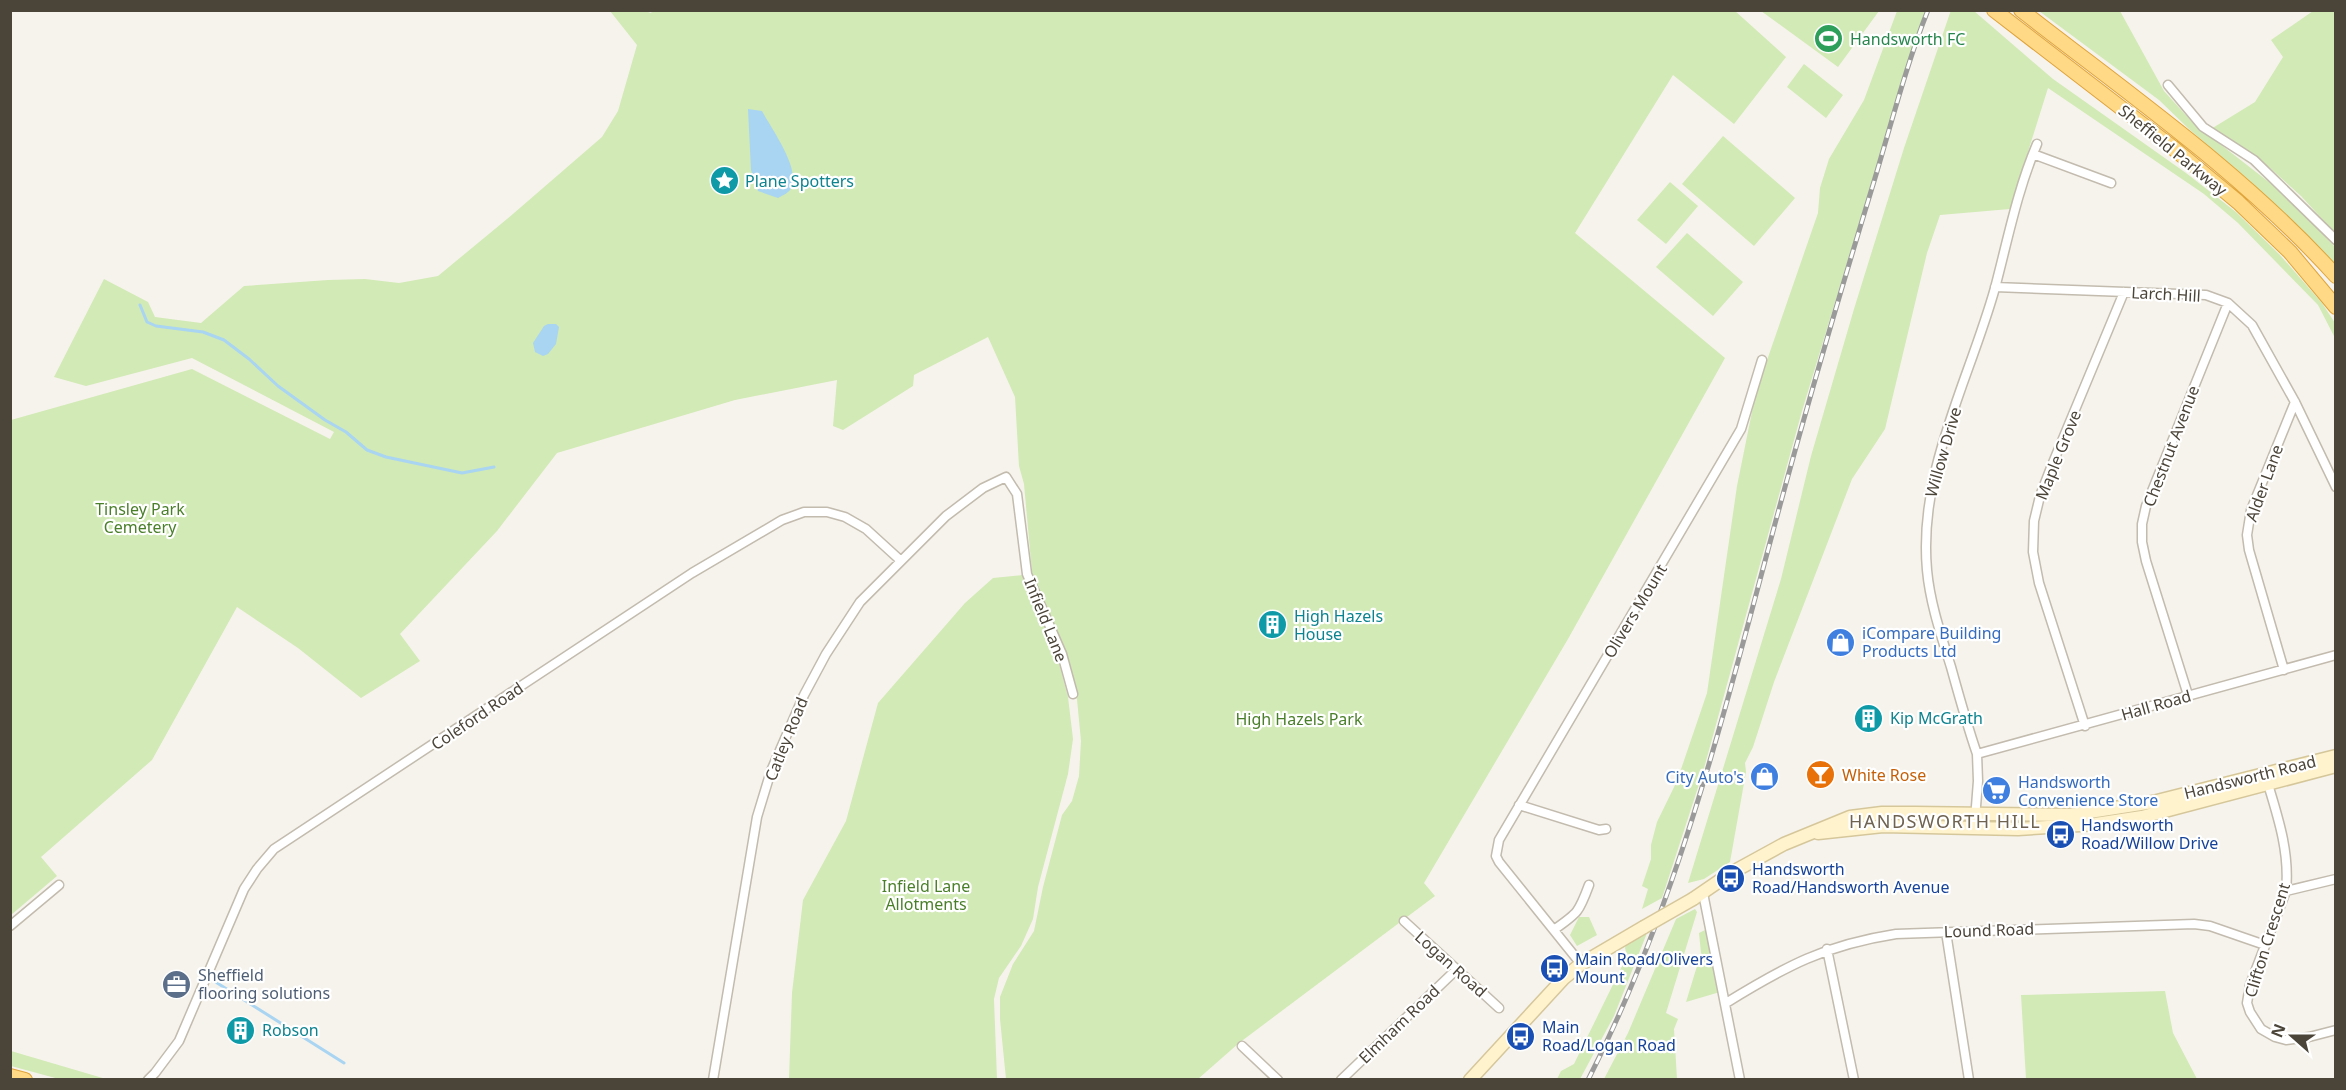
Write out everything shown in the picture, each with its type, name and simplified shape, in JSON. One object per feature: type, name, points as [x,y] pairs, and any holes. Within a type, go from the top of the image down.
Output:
[{"type":"highway","name":"Sheffield Parkway","points":[[1994,10],[2172,147],[2238,202],[2290,252],[2336,307]]},
{"type":"highway","name":"Sheffield Parkway","points":[[2021,10],[2171,124],[2246,187],[2336,276]]},
{"type":"highway","points":[[10,1076],[25,1080]]},
{"type":"main road","name":"Handsworth Road","points":[[1810,834],[1883,826],[2053,828],[2097,824],[2142,817],[2336,756]]},
{"type":"main road","name":"Handsworth Road","points":[[1470,1080],[1564,978],[1581,964],[1698,896],[1749,862],[1838,821],[1882,813],[2070,815],[2153,802],[2336,766]]},
{"type":"street","points":[[2168,85],[2203,127],[2254,160],[2336,240]]},
{"type":"street","name":"Willow Drive","points":[[1974,827],[1978,781],[1977,754],[1932,598],[1927,571],[1927,517],[1930,489],[1995,287],[2007,235],[2037,144]]},
{"type":"street","points":[[2033,154],[2111,183]]},
{"type":"street","name":"Larch Hill","points":[[1995,287],[2206,296],[2228,303],[2252,325],[2295,402],[2336,487]]},
{"type":"street","name":"Maple Grove","points":[[2085,726],[2040,583],[2033,552],[2034,520],[2043,489],[2124,292]]},
{"type":"street","name":"Chestnut Avenue","points":[[2188,695],[2146,561],[2142,542],[2142,524],[2153,487],[2228,303]]},
{"type":"street","name":"Olivers Mount","points":[[1555,929],[1499,862],[1496,856],[1499,840],[1741,429],[1762,360]]},
{"type":"street","name":"Alder Lane","points":[[2284,670],[2247,536],[2252,510],[2295,402]]},
{"type":"street","name":"Catley Road","points":[[713,1080],[758,817],[771,771],[804,694],[826,654],[860,603],[900,560],[946,516],[983,488],[1006,477]]},
{"type":"street","name":"Infield Lane","points":[[1006,477],[1017,494],[1027,574],[1062,654],[1072,694]]},
{"type":"street","name":"Coleford Road","points":[[148,1080],[154,1076],[179,1041],[244,889],[257,869],[282,843],[692,573],[782,520],[804,512],[827,512],[845,517],[866,529],[900,560]]},
{"type":"street","name":"Hall Road","points":[[1977,754],[2336,655]]},
{"type":"street","name":"Clifton Crescent","points":[[2266,778],[2285,851],[2286,891],[2265,945],[2247,1003],[2253,1020],[2267,1033],[2286,1040],[2336,1030]]},
{"type":"street","points":[[1519,805],[1599,831],[1606,830]]},
{"type":"street","points":[[2286,891],[2336,879]]},
{"type":"street","points":[[10,926],[58,885]]},
{"type":"street","points":[[1581,964],[1555,929],[1575,916],[1589,885]]},
{"type":"street","points":[[1698,896],[1726,1003],[1740,1080]]},
{"type":"street","name":"Logan Road","points":[[1404,921],[1499,1008]]},
{"type":"street","name":"Lound Road","points":[[1726,1003],[1783,968],[1827,949],[1859,939],[1896,934],[2194,924],[2210,926],[2265,945]]},
{"type":"street","points":[[1946,932],[1969,1080]]},
{"type":"street","points":[[1827,949],[1854,1080]]},
{"type":"street","name":"Elmham Road","points":[[1341,1080],[1457,969]]},
{"type":"street","points":[[1242,1047],[1278,1080]]},
{"type":"green space","points":[[653,10],[1734,10],[1786,57],[1734,124],[1673,75],[1575,233],[1725,358],[1568,639],[1424,883],[1435,896],[1239,1043],[1198,1079],[1006,1079],[1000,997],[1013,964],[1034,931],[1062,815],[1072,801],[1079,776],[1081,741],[1076,689],[1066,656],[1041,604],[1032,572],[1024,484],[1019,466],[1015,397],[988,337],[914,375],[913,386],[843,430],[833,426],[837,380],[735,400],[557,453],[497,531],[400,634],[420,661],[361,698],[298,648],[237,607],[152,760],[41,857],[57,876],[11,915],[11,420],[192,369],[330,439],[334,432],[192,358],[86,386],[54,377],[104,279],[148,302],[155,317],[201,323],[244,286],[365,279],[399,283],[438,276],[602,137],[618,111],[637,45],[610,11],[651,13]]},
{"type":"green space","points":[[1951,10],[1974,11],[2053,79],[2186,173],[2236,212],[2280,255],[2322,303],[2335,323],[2335,338],[2318,305],[2238,223],[2204,194],[2048,88],[2010,209],[1940,215],[1927,253],[1885,429],[1852,479],[1774,682],[1753,747],[1745,763],[1746,772],[1730,862],[1704,879],[1688,883],[1781,579],[1811,456],[1854,309],[1904,148]]},
{"type":"green space","name":"Handsworth FC","points":[[1761,11],[1879,11],[1838,67]]},
{"type":"green space","points":[[1897,11],[1927,11],[1907,66],[1802,411],[1703,772],[1662,898],[1642,909],[1648,889],[1642,886],[1651,859],[1651,845],[1657,822],[1677,781],[1707,693],[1737,486],[1756,392],[1818,213],[1820,188],[1829,159],[1864,100]]},
{"type":"green space","points":[[2039,11],[2120,11],[2164,91],[2193,123],[2283,193],[2335,247],[2335,265],[2249,180],[2190,130],[2159,100]]},
{"type":"green space","points":[[2313,11],[2335,11],[2335,233],[2301,196],[2270,168],[2211,129],[2255,102],[2283,57],[2271,40]]},
{"type":"green space","points":[[1804,64],[1843,95],[1826,118],[1787,87]]},
{"type":"green space","points":[[1723,136],[1795,198],[1754,246],[1682,184]]},
{"type":"green space","points":[[1670,182],[1698,206],[1666,244],[1637,220]]},
{"type":"green space","points":[[1687,233],[1743,282],[1713,316],[1656,267]]},
{"type":"green space","name":"Infield Lane Allotments","points":[[1023,575],[1057,656],[1068,697],[1073,739],[1068,774],[1038,887],[1033,919],[1021,946],[999,978],[994,999],[997,1079],[789,1079],[792,993],[803,900],[846,821],[878,703],[965,603],[993,578]]},
{"type":"green space","points":[[1695,909],[1697,912],[1666,1013],[1678,1019],[1674,1029],[1677,1079],[1604,1079],[1628,1033],[1676,919]]},
{"type":"green space","points":[[1579,917],[1589,917],[1597,935],[1577,946],[1570,935]]},
{"type":"green space","points":[[1711,927],[1720,992],[1686,1002],[1701,953],[1699,933]]},
{"type":"green space","points":[[1647,933],[1614,1016],[1580,1079],[1557,1079],[1561,1071],[1574,1064],[1627,956],[1626,945]]},
{"type":"green space","points":[[2165,991],[2173,1033],[2197,1079],[2026,1079],[2021,995]]},
{"type":"green space","points":[[10,1051],[106,1079],[59,1079],[11,1066]]},
{"type":"water","points":[[748,109],[762,111],[783,147],[792,168],[792,186],[786,194],[778,198],[758,191],[751,170]]},
{"type":"water","points":[[556,324],[559,327],[556,344],[548,354],[543,356],[535,352],[533,343],[544,326]]},
{"type":"waterway","points":[[140,305],[147,322],[156,326],[203,332],[224,340],[278,386],[325,420],[346,432],[367,450],[386,457],[462,473],[494,467]]},
{"type":"waterway","points":[[214,981],[344,1063]]},
{"type":"railway","points":[[1588,1080],[1647,948],[1694,812],[1735,674],[1820,361],[1905,76],[1928,10]]},
{"type":"place","name":"Handsworth FC","points":[[1829,39]]},
{"type":"place","name":"Plane Spotters","points":[[724,181]]},
{"type":"place","name":"High Hazels House","points":[[1273,625]]},
{"type":"place","name":"iCompare Building Products Ltd","points":[[1841,642]]},
{"type":"place","name":"Kip McGrath","points":[[1869,718]]},
{"type":"place","name":"White Rose","points":[[1821,775]]},
{"type":"place","name":"City Auto's","points":[[1765,777]]},
{"type":"place","name":"Handsworth Convenience Store","points":[[1997,791]]},
{"type":"place","name":"Handsworth Road/Willow Drive","points":[[2060,834]]},
{"type":"place","name":"Handsworth Road/Handsworth Avenue","points":[[1731,878]]},
{"type":"place","name":"Main Road/Olivers Mount","points":[[1554,968]]},
{"type":"place","name":"Sheffield flooring solutions","points":[[177,984]]},
{"type":"place","name":"Robson","points":[[241,1030]]},
{"type":"place","name":"Main Road/Logan Road","points":[[1521,1036]]},
{"type":"district","name":"HANDSWORTH HILL","points":[[1945,822]]},
{"type":"park label","name":"Tinsley Park Cemetery","points":[[140,518]]},
{"type":"park label","name":"High Hazels Park","points":[[1299,719]]}]
